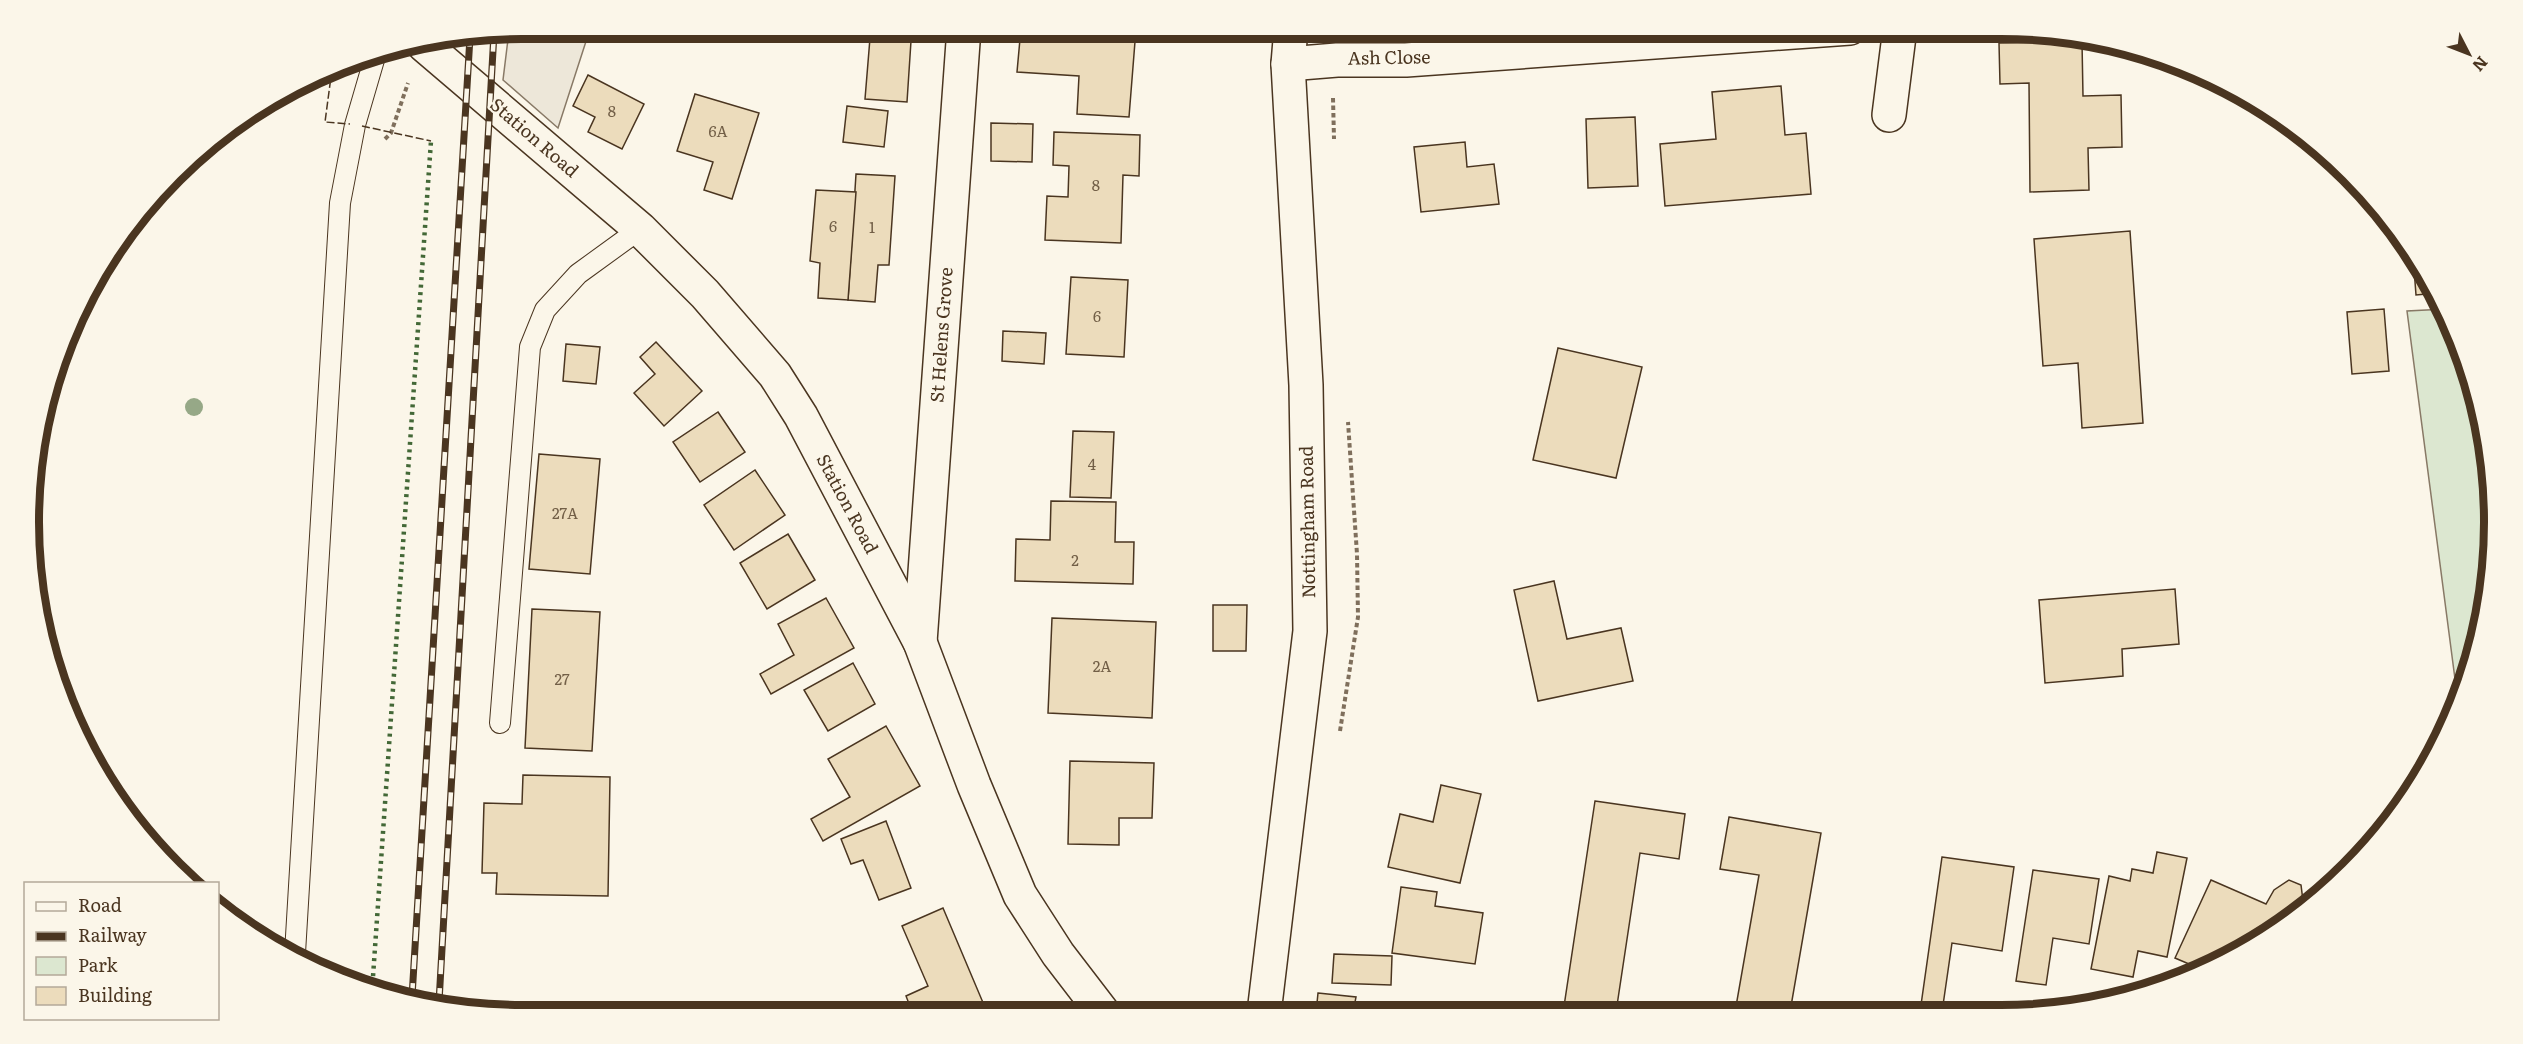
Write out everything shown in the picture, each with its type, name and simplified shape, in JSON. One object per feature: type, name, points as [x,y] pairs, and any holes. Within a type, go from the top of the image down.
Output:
[{"type":"street","name":"St Helens Grove","points":[[920,642],[963,39]]},
{"type":"street","name":"Nottingham Road","points":[[1265,1005],[1310,631],[1306,386],[1288,64],[1290,39]]},
{"type":"street","name":"Ash Close","points":[[1288,64],[1336,60],[1406,60],[1697,39]]},
{"type":"street","points":[[1889,115],[1899,39]]},
{"type":"street","name":"Station Road","points":[[428,48],[640,229],[705,294],[776,375],[801,416],[920,642],[974,785],[1020,896],[1058,954],[1097,1005]]},
{"type":"lane","points":[[296,949],[340,203],[355,125],[373,63]]},
{"type":"lane","points":[[500,723],[530,347],[545,310],[571,281],[640,229]]},
{"type":"green space","points":[[2435,310],[2468,397],[2480,459],[2484,522],[2480,585],[2468,647],[2456,684],[2407,311]]},
{"type":"shaded area","points":[[508,39],[587,39],[558,128],[503,80]]},
{"type":"building","points":[[870,39],[911,41],[907,102],[865,99]]},
{"type":"building","points":[[1020,39],[1135,39],[1129,117],[1077,114],[1079,76],[1017,72]]},
{"type":"building","points":[[2057,42],[2082,46],[2083,96],[2121,95],[2122,147],[2088,148],[2089,190],[2030,192],[2029,83],[2000,84],[1999,43]]},
{"type":"building","points":[[588,75],[644,104],[622,149],[588,132],[595,117],[573,106]]},
{"type":"building","points":[[1781,86],[1785,135],[1806,133],[1811,194],[1665,206],[1660,144],[1716,139],[1712,92]]},
{"type":"building","points":[[695,94],[759,113],[732,199],[704,190],[713,162],[677,151]]},
{"type":"building","points":[[847,106],[888,111],[884,147],[843,142]]},
{"type":"building","points":[[1635,117],[1638,186],[1588,188],[1586,119]]},
{"type":"building","points":[[991,123],[1033,124],[1032,162],[991,161]]},
{"type":"building","points":[[1054,132],[1140,135],[1139,176],[1123,175],[1121,243],[1045,240],[1047,196],[1068,197],[1069,166],[1053,165]]},
{"type":"building","points":[[1465,142],[1467,167],[1494,164],[1499,204],[1421,212],[1414,147]]},
{"type":"building","points":[[856,174],[895,176],[889,265],[878,265],[875,302],[848,300]]},
{"type":"building","points":[[816,190],[856,192],[848,300],[818,298],[820,263],[810,261]]},
{"type":"building","points":[[2130,231],[2143,423],[2082,428],[2078,363],[2043,366],[2034,239]]},
{"type":"building","points":[[2414,273],[2426,294],[2416,295]]},
{"type":"building","points":[[1071,277],[1128,280],[1124,357],[1066,354]]},
{"type":"building","points":[[2384,309],[2389,371],[2352,374],[2347,312]]},
{"type":"building","points":[[1003,331],[1046,333],[1044,364],[1002,361]]},
{"type":"building","points":[[656,342],[702,391],[664,426],[634,393],[655,374],[640,357]]},
{"type":"building","points":[[566,344],[600,347],[596,384],[563,381]]},
{"type":"building","points":[[1558,348],[1642,367],[1616,478],[1533,460]]},
{"type":"building","points":[[718,412],[745,452],[700,482],[673,442]]},
{"type":"building","points":[[1073,431],[1114,432],[1111,498],[1070,497]]},
{"type":"building","points":[[539,454],[600,459],[590,574],[529,569]]},
{"type":"building","points":[[755,470],[785,515],[734,550],[704,505]]},
{"type":"building","points":[[1051,501],[1116,502],[1115,542],[1134,542],[1133,584],[1015,581],[1016,539],[1050,540]]},
{"type":"building","points":[[788,534],[815,580],[767,609],[740,563]]},
{"type":"building","points":[[1554,581],[1567,639],[1621,628],[1633,681],[1538,701],[1514,590]]},
{"type":"building","points":[[2175,589],[2179,644],[2122,649],[2123,676],[2045,683],[2039,600]]},
{"type":"building","points":[[826,598],[854,648],[771,694],[760,674],[794,655],[778,624]]},
{"type":"building","points":[[1213,605],[1247,605],[1246,651],[1213,651]]},
{"type":"building","points":[[532,609],[600,612],[592,751],[525,748]]},
{"type":"building","points":[[1052,618],[1156,622],[1152,718],[1048,713]]},
{"type":"building","points":[[853,663],[875,704],[828,731],[804,690]]},
{"type":"building","points":[[886,726],[920,786],[823,841],[811,819],[850,797],[828,759]]},
{"type":"building","points":[[1070,761],[1154,763],[1152,818],[1119,818],[1119,845],[1068,844]]},
{"type":"building","points":[[523,775],[610,777],[608,896],[496,894],[497,873],[482,873],[484,803],[522,804]]},
{"type":"building","points":[[1441,785],[1481,794],[1460,883],[1388,867],[1400,814],[1433,822]]},
{"type":"building","points":[[1595,801],[1685,814],[1679,859],[1640,853],[1617,1005],[1564,1005]]},
{"type":"building","points":[[1729,817],[1821,833],[1791,1005],[1736,1005],[1759,875],[1720,869]]},
{"type":"building","points":[[886,821],[911,888],[879,900],[863,860],[851,864],[841,839]]},
{"type":"building","points":[[2157,852],[2187,858],[2167,957],[2138,951],[2133,977],[2091,969],[2109,876],[2130,881],[2132,869],[2153,873]]},
{"type":"building","points":[[1942,857],[2014,867],[2002,951],[1952,943],[1943,1005],[1921,1005]]},
{"type":"building","points":[[2033,870],[2099,879],[2089,944],[2053,938],[2046,985],[2016,981]]},
{"type":"building","points":[[2211,880],[2266,904],[2274,890],[2289,880],[2301,885],[2303,899],[2269,924],[2242,940],[2192,965],[2175,958]]},
{"type":"building","points":[[1401,887],[1437,892],[1435,906],[1483,913],[1475,964],[1392,953]]},
{"type":"building","points":[[943,908],[984,1005],[910,1005],[906,996],[928,986],[902,926]]},
{"type":"building","points":[[1334,954],[1392,956],[1391,985],[1332,983]]},
{"type":"building","points":[[1318,993],[1356,997],[1354,1005],[1317,1005]]},
{"type":"railway","points":[[439,998],[494,40]]},
{"type":"railway","points":[[412,992],[470,42]]},
{"type":"hedge","points":[[373,981],[431,141]]},
{"type":"fence","points":[[331,79],[325,122],[350,124]]},
{"type":"fence","points":[[362,126],[431,141]]}]
